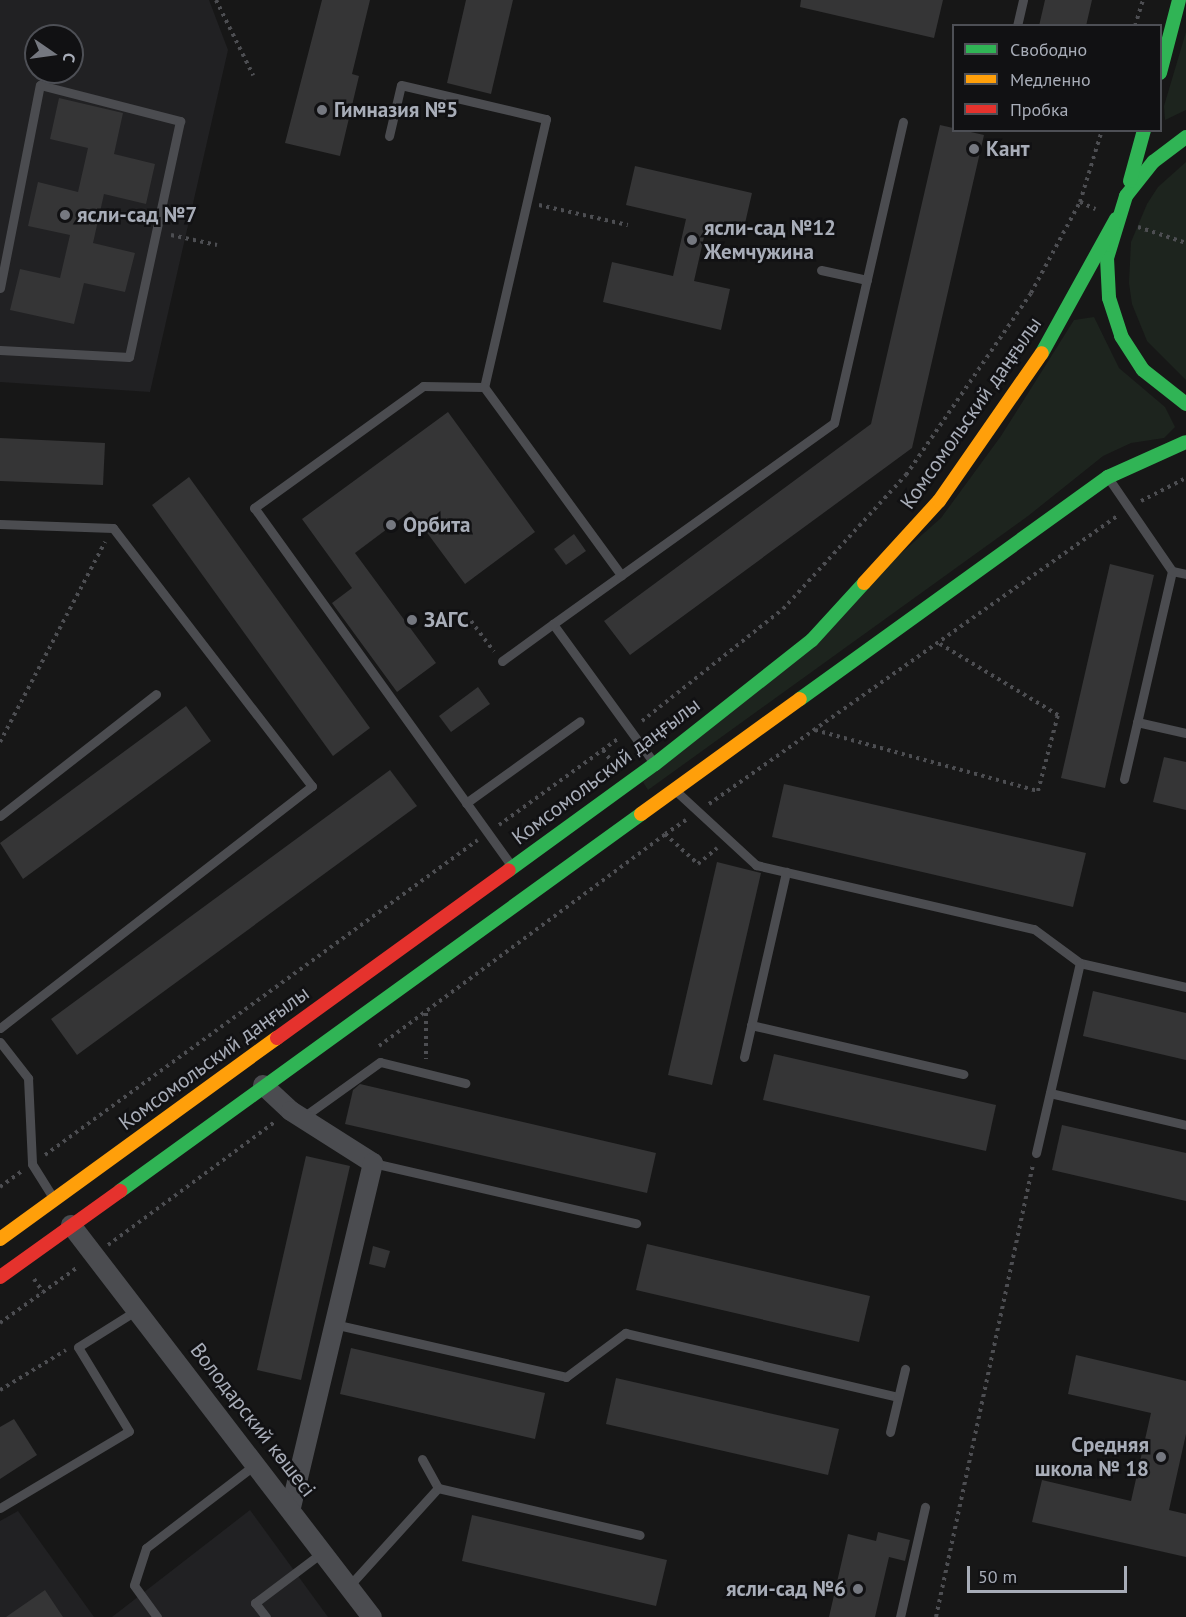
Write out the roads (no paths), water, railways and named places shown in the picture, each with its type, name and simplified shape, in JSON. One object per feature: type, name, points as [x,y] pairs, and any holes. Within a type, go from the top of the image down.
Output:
[{"type":"street","points":[[1162,69],[1179,0]]},
{"type":"street","points":[[1143,132],[1126,196],[1116,219],[1107,258],[1109,298],[1121,336],[1143,370],[1186,404]]},
{"type":"street","points":[[1126,196],[1152,162],[1186,137]]},
{"type":"street","name":"Комсомольский даңғылы","points":[[0,1239],[655,764],[812,640],[939,501],[1050,342],[1116,219]]},
{"type":"street","points":[[0,1276],[1108,477],[1186,442]]},
{"type":"street","points":[[246,1062],[263,1085],[302,1119],[373,1163],[338,1325],[291,1508]]},
{"type":"street","name":"Володарский көшесі","points":[[71,1225],[291,1508],[372,1617]]},
{"type":"lane","points":[[1017,24],[1020,1]]},
{"type":"lane","points":[[0,288],[40,85],[180,121],[129,357],[0,350]]},
{"type":"lane","points":[[389,136],[401,85],[546,119],[484,387],[621,576]]},
{"type":"lane","points":[[502,661],[834,423],[903,122]]},
{"type":"lane","points":[[821,270],[867,280]]},
{"type":"lane","points":[[484,387],[423,386],[254,508],[512,867]]},
{"type":"lane","points":[[1108,477],[1172,571],[1186,574]]},
{"type":"lane","points":[[0,524],[113,528],[312,786],[0,1028]]},
{"type":"lane","points":[[1124,779],[1172,571]]},
{"type":"lane","points":[[553,624],[655,764]]},
{"type":"lane","points":[[0,816],[156,694]]},
{"type":"lane","points":[[466,803],[580,721]]},
{"type":"lane","points":[[1137,722],[1186,733]]},
{"type":"lane","points":[[673,789],[756,865],[1034,929],[1080,963],[1186,987]]},
{"type":"lane","points":[[744,1057],[786,872]]},
{"type":"lane","points":[[1036,1153],[1080,963]]},
{"type":"lane","points":[[751,1025],[963,1074]]},
{"type":"lane","points":[[0,1042],[28,1078],[32,1164],[54,1198]]},
{"type":"lane","points":[[302,1119],[380,1062],[465,1083]]},
{"type":"lane","points":[[1050,1093],[1186,1125]]},
{"type":"lane","points":[[373,1163],[636,1223]]},
{"type":"lane","points":[[0,1508],[129,1431],[78,1347],[137,1310]]},
{"type":"lane","points":[[338,1325],[566,1377],[625,1333],[898,1397]]},
{"type":"lane","points":[[890,1432],[905,1369]]},
{"type":"lane","points":[[422,1460],[438,1488],[640,1535]]},
{"type":"lane","points":[[157,1617],[134,1585],[146,1548],[256,1464]]},
{"type":"lane","points":[[350,1586],[438,1488]]},
{"type":"lane","points":[[900,1617],[925,1507]]},
{"type":"lane","points":[[266,1617],[255,1603],[324,1551]]},
{"type":"place","name":"Гимназия №5","points":[[322,110]]},
{"type":"place","name":"Кант","points":[[974,149]]},
{"type":"place","name":"ясли-сад №7","points":[[65,215]]},
{"type":"place","name":"ясли-сад №12 Жемчужина","points":[[692,240]]},
{"type":"place","name":"Орбита","points":[[391,525]]},
{"type":"place","name":"ЗАГС","points":[[412,620]]},
{"type":"place","name":"Средняя школа № 18","points":[[1161,1457]]},
{"type":"place","name":"ясли-сад №6","points":[[858,1589]]}]
